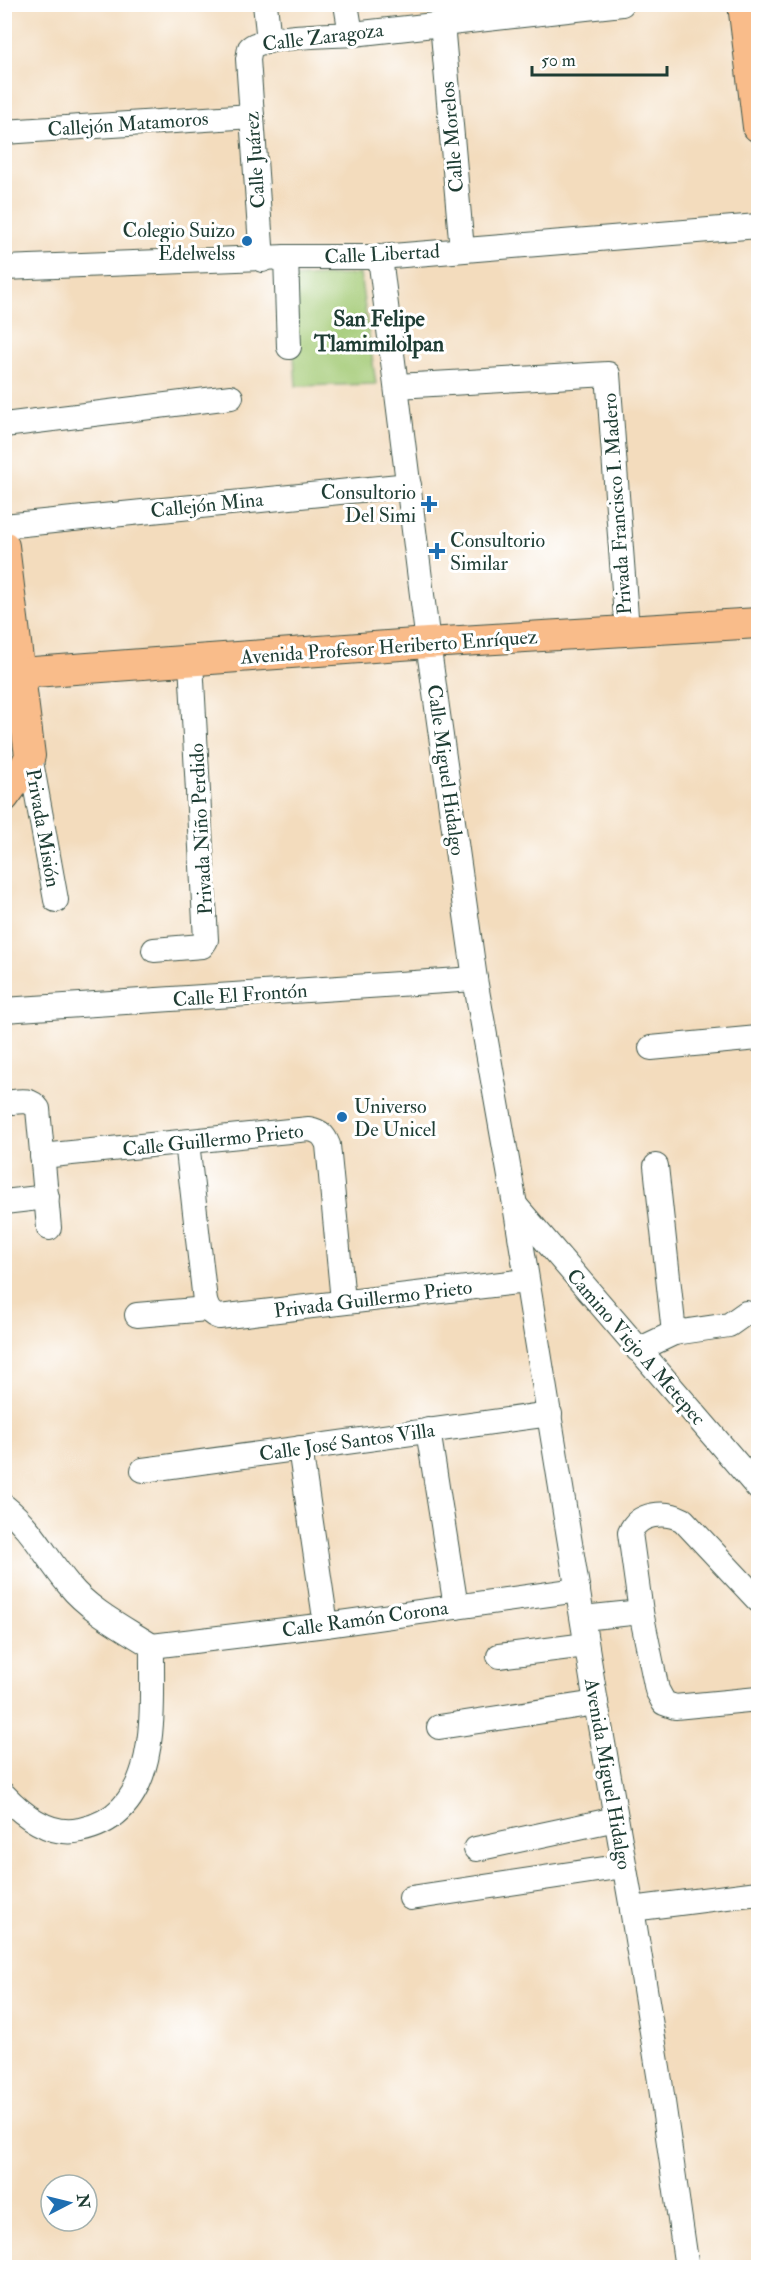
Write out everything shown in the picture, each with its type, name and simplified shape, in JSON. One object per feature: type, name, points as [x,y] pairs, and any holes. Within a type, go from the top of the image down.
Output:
[{"type":"main road","points":[[743,4],[759,127]]},
{"type":"main road","points":[[4,546],[12,674],[30,756],[23,771],[4,797]]},
{"type":"main road","name":"Avenida Profesor Heriberto Enríquez","points":[[12,674],[428,643],[759,622]]},
{"type":"street","points":[[265,4],[269,41]]},
{"type":"street","points":[[346,4],[351,34]]},
{"type":"street","name":"Calle Zaragoza","points":[[248,60],[250,48],[269,41],[622,4]]},
{"type":"street","name":"Calle Morelos","points":[[442,23],[462,250]]},
{"type":"street","name":"Calle Juárez","points":[[248,60],[262,260]]},
{"type":"street","name":"Callejón Matamoros","points":[[4,132],[252,116]]},
{"type":"street","name":"Calle Libertad","points":[[4,268],[380,257],[759,226]]},
{"type":"street","name":"Calle Miguel Hidalgo","points":[[380,257],[428,643],[475,979],[515,1205],[526,1281]]},
{"type":"street","points":[[286,258],[289,346]]},
{"type":"street","name":"Privada Francisco I. Madero","points":[[397,386],[608,374],[627,630]]},
{"type":"street","points":[[4,425],[231,397]]},
{"type":"street","name":"Callejón Mina","points":[[4,526],[409,485]]},
{"type":"street","name":"Privada Niño Perdido","points":[[154,950],[202,946],[206,940],[191,662]]},
{"type":"street","name":"Privada Misión","points":[[30,756],[56,900]]},
{"type":"street","name":"Calle El Frontón","points":[[4,1010],[475,979]]},
{"type":"street","points":[[651,1048],[759,1038]]},
{"type":"street","points":[[4,1103],[28,1101],[38,1109],[49,1228]]},
{"type":"street","name":"Calle Guillermo Prieto","points":[[42,1156],[316,1130],[324,1136],[328,1145],[343,1301]]},
{"type":"street","points":[[187,1142],[213,1313]]},
{"type":"street","points":[[656,1166],[674,1333]]},
{"type":"street","points":[[4,1202],[47,1197]]},
{"type":"street","name":"Camino Viejo A Metepec","points":[[515,1205],[759,1488]]},
{"type":"street","name":"Privada Guillermo Prieto","points":[[137,1315],[213,1313],[526,1281]]},
{"type":"street","name":"Avenida Miguel Hidalgo","points":[[526,1281],[632,1909],[687,2268]]},
{"type":"street","points":[[638,1350],[674,1333],[729,1325],[746,1312]]},
{"type":"street","name":"Calle José Santos Villa","points":[[144,1470],[550,1414]]},
{"type":"street","points":[[428,1430],[456,1607]]},
{"type":"street","points":[[300,1448],[326,1625]]},
{"type":"street","points":[[4,1506],[28,1528],[75,1592],[88,1604],[152,1646],[151,1739],[144,1768],[134,1792],[121,1808],[109,1820],[97,1827],[74,1832],[56,1831],[8,1804]]},
{"type":"street","points":[[759,1600],[692,1528],[673,1514],[662,1514],[636,1522],[630,1533],[641,1612],[657,1690],[664,1703],[675,1707],[759,1699]]},
{"type":"street","name":"Calle Ramón Corona","points":[[152,1646],[326,1625],[578,1590]]},
{"type":"street","points":[[583,1618],[641,1612]]},
{"type":"street","points":[[499,1656],[586,1644]]},
{"type":"street","points":[[439,1726],[596,1703]]},
{"type":"street","points":[[476,1849],[616,1819]]},
{"type":"street","points":[[411,1898],[624,1866]]},
{"type":"street","points":[[632,1909],[759,1893]]},
{"type":"green space","points":[[360,274],[376,384],[296,386],[289,278]]},
{"type":"place","name":"Colegio Suizo Edelwelss","points":[[247,241]]},
{"type":"place","name":"Consultorio Del Simi","points":[[429,504]]},
{"type":"place","name":"Consultorio Similar","points":[[437,551]]},
{"type":"place","name":"Universo De Unicel","points":[[342,1117]]},
{"type":"district","name":"San Felipe Tlamimilolpan","points":[[379,332]]}]
